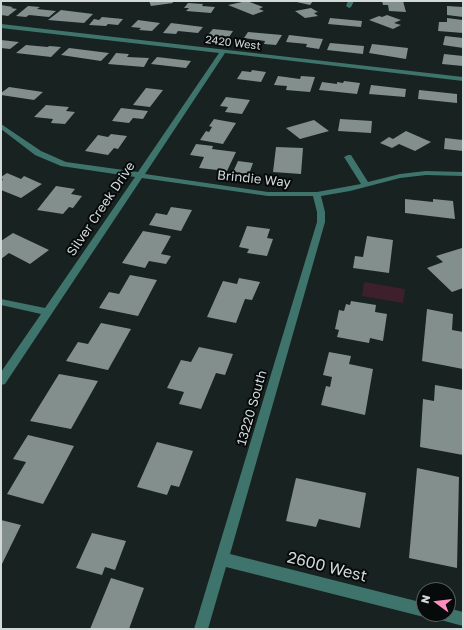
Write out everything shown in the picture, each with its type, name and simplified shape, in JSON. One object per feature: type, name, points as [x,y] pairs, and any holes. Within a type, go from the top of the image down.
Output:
[{"type":"street","name":"2420 West","points":[[1,26],[463,79]]},
{"type":"street","name":"Silver Creek Drive","points":[[1,381],[223,52]]},
{"type":"street","name":"Brindie Way","points":[[1,126],[38,154],[76,166],[268,194],[317,194],[350,189],[382,179],[412,174],[463,174]]},
{"type":"street","points":[[348,157],[365,184]]},
{"type":"street","name":"13220 South","points":[[201,629],[321,222],[321,212],[317,194]]},
{"type":"street","points":[[1,302],[48,312]]},
{"type":"street","name":"2600 West","points":[[222,559],[416,608]]},
{"type":"shaded area","points":[[364,282],[405,289],[403,303],[362,296]]},
{"type":"building","points":[[149,1],[172,1],[173,3],[151,6]]},
{"type":"building","points":[[247,1],[263,7],[259,9],[264,11],[253,15],[228,5]]},
{"type":"building","points":[[292,1],[313,1],[310,5]]},
{"type":"building","points":[[382,1],[403,1],[406,12],[389,11],[388,5],[383,5]]},
{"type":"building","points":[[188,3],[203,4],[202,6],[215,7],[211,13],[186,11],[189,8],[184,8]]},
{"type":"building","points":[[1,5],[17,9],[8,16],[1,15]]},
{"type":"building","points":[[28,6],[40,7],[37,9],[56,11],[49,17],[29,15],[26,17],[16,16]]},
{"type":"building","points":[[447,6],[463,7],[463,17],[447,15]]},
{"type":"building","points":[[311,8],[318,12],[314,13],[318,16],[305,18],[295,11]]},
{"type":"building","points":[[61,10],[93,14],[84,23],[48,20]]},
{"type":"building","points":[[387,15],[401,20],[394,23],[401,25],[393,29],[369,20],[379,16],[382,17]]},
{"type":"building","points":[[102,17],[123,19],[118,25],[89,25],[94,19],[99,20]]},
{"type":"building","points":[[330,18],[362,21],[361,27],[328,24]]},
{"type":"building","points":[[447,18],[463,20],[463,33],[438,31],[439,22],[447,22]]},
{"type":"building","points":[[138,20],[160,23],[152,31],[139,30],[141,28],[131,27]]},
{"type":"building","points":[[171,23],[203,27],[198,33],[178,31],[176,34],[163,33]]},
{"type":"building","points":[[213,29],[233,31],[229,37],[206,37]]},
{"type":"building","points":[[248,32],[282,35],[276,45],[264,44],[265,41],[244,38]]},
{"type":"building","points":[[289,35],[323,39],[319,49],[306,47],[307,44],[286,42]]},
{"type":"building","points":[[445,36],[463,38],[463,48],[443,45]]},
{"type":"building","points":[[1,40],[19,42],[10,49],[1,48]]},
{"type":"building","points":[[330,43],[364,46],[363,54],[327,50]]},
{"type":"building","points":[[372,44],[408,48],[406,59],[369,53]]},
{"type":"building","points":[[26,45],[61,47],[51,57],[16,53]]},
{"type":"building","points":[[69,48],[109,53],[101,61],[61,55]]},
{"type":"building","points":[[116,53],[129,54],[127,57],[149,58],[144,67],[108,64]]},
{"type":"building","points":[[444,54],[463,56],[463,66],[442,64]]},
{"type":"building","points":[[157,57],[191,61],[186,68],[151,64]]},
{"type":"building","points":[[252,70],[266,72],[261,82],[237,79],[242,71],[251,72]]},
{"type":"building","points":[[278,76],[300,79],[301,76],[315,77],[310,92],[286,90],[287,86],[274,85]]},
{"type":"building","points":[[344,81],[360,83],[357,94],[319,90],[322,82],[337,84],[337,82],[343,83]]},
{"type":"building","points":[[371,85],[406,89],[405,97],[369,94]]},
{"type":"building","points":[[9,87],[43,92],[34,100],[1,95],[1,93]]},
{"type":"building","points":[[146,88],[163,90],[150,107],[133,105]]},
{"type":"building","points":[[419,90],[457,94],[457,103],[418,99]]},
{"type":"building","points":[[226,97],[250,100],[242,114],[225,112],[228,107],[220,106]]},
{"type":"building","points":[[46,105],[69,107],[66,111],[75,112],[65,124],[51,123],[53,119],[34,117]]},
{"type":"building","points":[[121,108],[148,111],[143,119],[133,118],[129,123],[112,121]]},
{"type":"building","points":[[214,119],[236,123],[223,144],[200,140],[206,131],[209,132],[212,127],[209,126]]},
{"type":"building","points":[[340,119],[372,121],[371,133],[338,131]]},
{"type":"building","points":[[314,120],[329,131],[300,139],[286,128]]},
{"type":"building","points":[[406,131],[431,142],[415,151],[399,144],[392,148],[380,143],[389,137],[393,139]]},
{"type":"building","points":[[111,134],[127,136],[118,149],[114,148],[108,155],[85,151],[98,135],[108,137]]},
{"type":"building","points":[[445,138],[463,140],[463,151],[444,149]]},
{"type":"building","points":[[196,144],[213,146],[212,149],[236,152],[227,171],[199,168],[204,157],[190,155]]},
{"type":"building","points":[[276,147],[303,148],[301,174],[273,172]]},
{"type":"building","points":[[238,161],[253,163],[249,174],[233,172]]},
{"type":"building","points":[[7,173],[21,179],[24,176],[42,184],[21,198],[1,190],[1,181],[3,180],[1,177]]},
{"type":"building","points":[[56,186],[75,189],[71,194],[82,196],[73,208],[69,207],[63,214],[37,210]]},
{"type":"building","points":[[405,199],[433,202],[433,199],[453,201],[455,219],[405,213]]},
{"type":"building","points":[[171,207],[192,210],[181,231],[149,225],[156,213],[167,215]]},
{"type":"building","points":[[247,226],[270,229],[267,238],[273,239],[267,256],[247,253],[249,249],[239,247]]},
{"type":"building","points":[[143,231],[171,236],[161,254],[171,256],[166,264],[149,261],[145,268],[122,263]]},
{"type":"building","points":[[13,233],[49,250],[30,264],[9,253],[1,259],[1,241]]},
{"type":"building","points":[[367,236],[393,240],[389,273],[353,268],[355,256],[363,257]]},
{"type":"building","points":[[462,248],[463,288],[452,292],[427,268],[443,262],[436,256]]},
{"type":"building","points":[[130,275],[157,280],[138,316],[99,308],[109,292],[119,294]]},
{"type":"building","points":[[239,278],[260,282],[252,300],[245,299],[236,323],[207,317],[223,281],[237,284]]},
{"type":"building","points":[[351,301],[376,305],[375,312],[387,314],[383,341],[370,338],[369,343],[337,337],[339,330],[335,329],[339,310],[344,311],[346,304],[350,305]]},
{"type":"building","points":[[427,309],[453,314],[452,330],[463,332],[463,369],[422,361]]},
{"type":"building","points":[[101,323],[131,329],[108,370],[66,361],[78,342],[88,344]]},
{"type":"building","points":[[199,347],[233,354],[225,375],[216,373],[201,409],[179,404],[184,392],[167,388],[181,360],[191,362]]},
{"type":"building","points":[[329,352],[351,356],[349,364],[373,369],[365,415],[321,405],[326,386],[330,387],[332,377],[323,375]]},
{"type":"building","points":[[59,374],[98,381],[71,429],[30,421]]},
{"type":"building","points":[[435,385],[463,390],[463,455],[420,447],[423,399],[434,401]]},
{"type":"building","points":[[28,435],[74,446],[43,504],[7,494],[26,462],[13,459]]},
{"type":"building","points":[[157,442],[193,451],[179,487],[171,485],[167,495],[137,487]]},
{"type":"building","points":[[417,468],[459,477],[457,568],[409,558]]},
{"type":"building","points":[[296,478],[366,493],[360,528],[319,519],[316,527],[286,521]]},
{"type":"building","points":[[1,520],[21,525],[1,566]]},
{"type":"building","points":[[92,533],[126,541],[115,570],[105,567],[102,575],[76,568]]},
{"type":"building","points":[[111,578],[144,588],[129,629],[90,629]]}]
